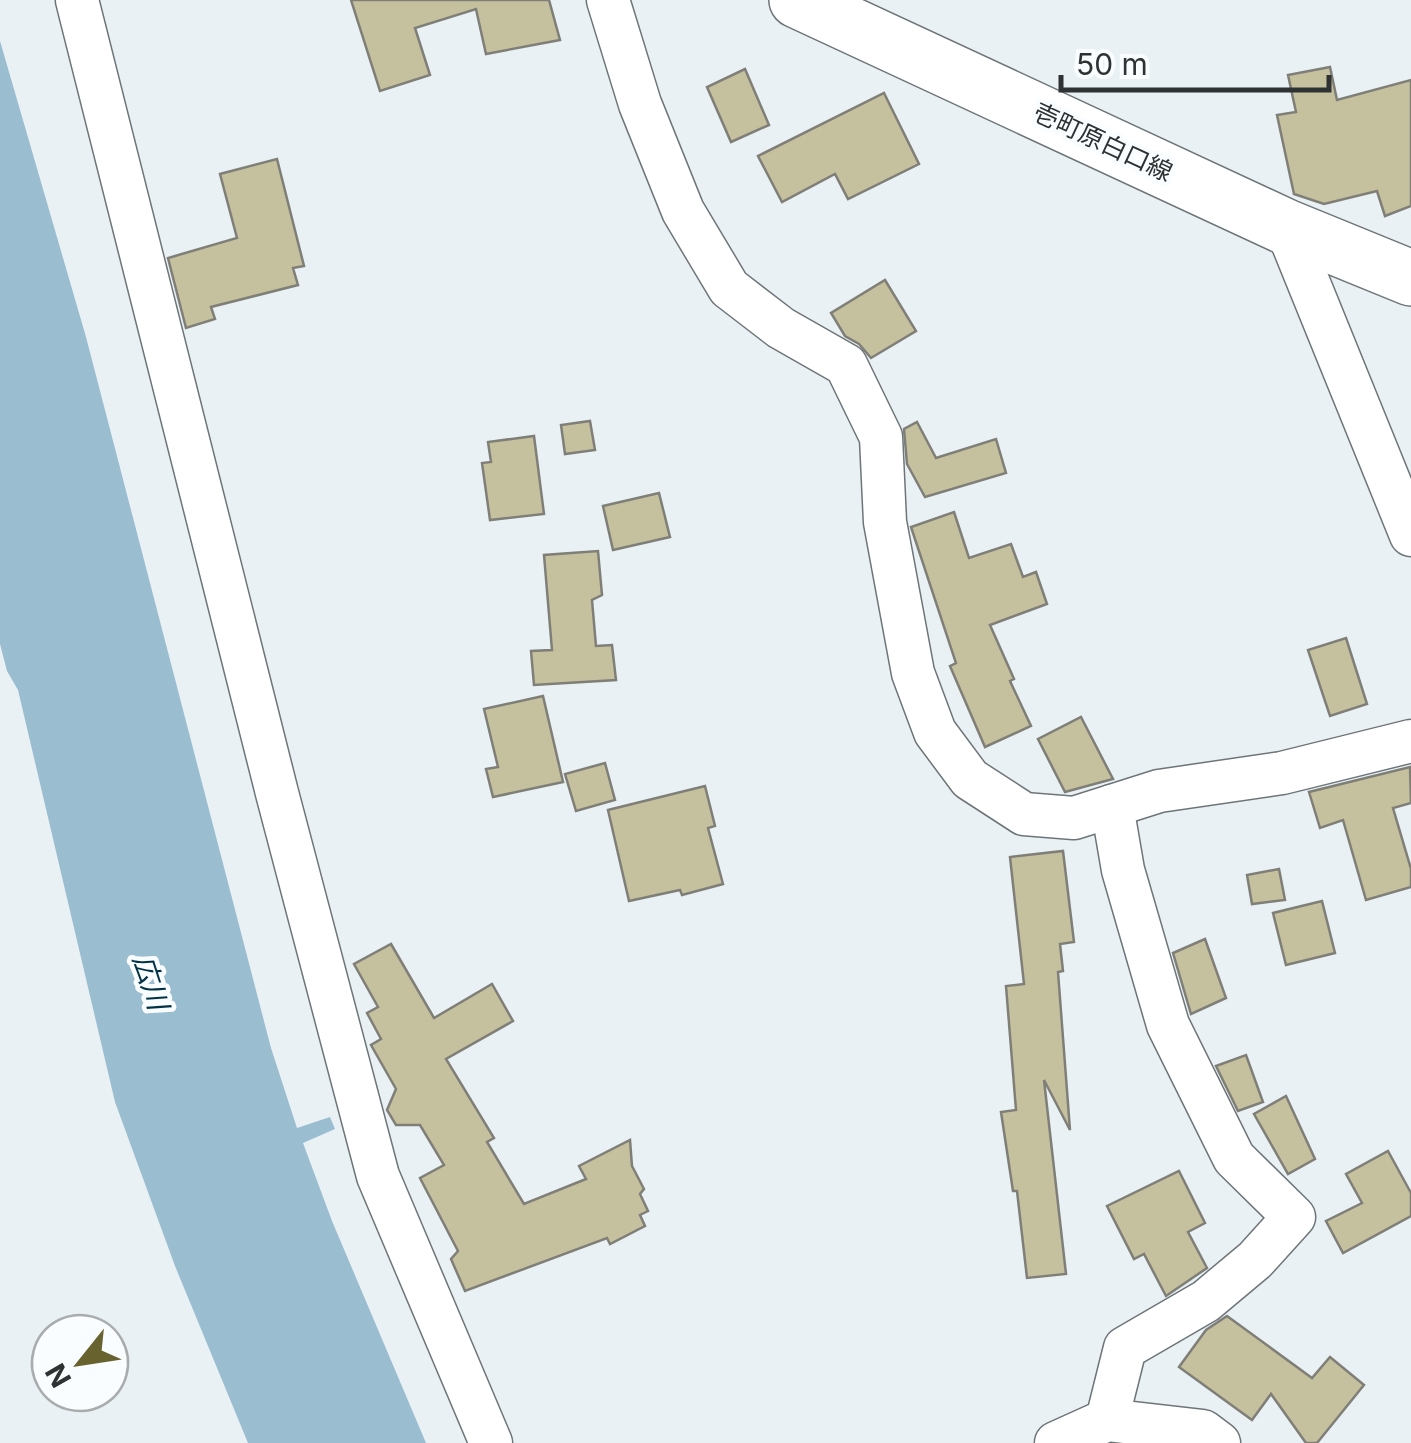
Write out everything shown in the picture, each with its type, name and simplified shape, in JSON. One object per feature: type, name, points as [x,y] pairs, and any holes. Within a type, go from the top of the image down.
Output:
[{"type":"main road","name":"壱町原白口線","points":[[797,0],[875,20],[1286,227],[1411,278]]},
{"type":"street","points":[[77,0],[378,1176],[491,1443]]},
{"type":"street","points":[[608,0],[640,104],[683,212],[729,288],[781,328],[846,365],[881,437],[885,522],[913,673],[935,732],[970,779],[1024,814],[1074,818],[1159,791],[1282,773],[1411,741]]},
{"type":"street","points":[[1286,227],[1411,535]]},
{"type":"street","points":[[1108,1420],[1126,1348],[1206,1301],[1255,1260],[1294,1216],[1234,1158],[1168,1025],[1123,870],[1112,806]]},
{"type":"street","points":[[1056,1443],[1108,1420],[1203,1431],[1219,1443]]},
{"type":"water","name":"広川","points":[[0,41],[86,337],[271,1048],[297,1128],[330,1117],[335,1129],[303,1143],[426,1443],[248,1443],[175,1266],[115,1102],[18,690],[7,671],[0,644]]},
{"type":"building","points":[[351,0],[549,0],[560,40],[486,54],[476,9],[415,28],[430,75],[380,91]]},
{"type":"building","points":[[1330,67],[1337,100],[1411,80],[1411,206],[1385,216],[1377,191],[1324,204],[1294,194],[1277,115],[1296,112],[1288,75]]},
{"type":"building","points":[[745,69],[769,125],[731,142],[707,87]]},
{"type":"building","points":[[884,93],[919,164],[848,199],[835,174],[782,202],[758,156]]},
{"type":"building","points":[[277,159],[304,266],[293,268],[298,285],[211,307],[215,319],[186,328],[168,258],[237,238],[220,174]]},
{"type":"building","points":[[885,280],[916,331],[871,358],[845,336],[831,313]]},
{"type":"building","points":[[590,421],[595,450],[565,454],[561,425]]},
{"type":"building","points":[[917,422],[936,458],[996,439],[1006,473],[925,497],[907,464],[904,429]]},
{"type":"building","points":[[534,436],[544,514],[490,520],[482,463],[491,462],[488,442]]},
{"type":"building","points":[[659,493],[670,537],[613,550],[603,506]]},
{"type":"building","points":[[954,512],[969,558],[1011,544],[1023,577],[1036,572],[1047,604],[990,625],[1031,726],[985,747],[950,666],[956,663],[911,527]]},
{"type":"building","points":[[598,551],[602,595],[592,600],[596,646],[612,645],[616,680],[534,685],[531,651],[552,650],[544,555]]},
{"type":"building","points":[[1346,638],[1367,704],[1330,716],[1308,650]]},
{"type":"building","points":[[543,696],[563,782],[493,797],[486,769],[498,767],[484,709]]},
{"type":"building","points":[[1081,717],[1113,779],[1065,792],[1038,739]]},
{"type":"building","points":[[605,763],[615,800],[576,811],[565,774]]},
{"type":"building","points":[[1410,767],[1411,803],[1393,808],[1411,869],[1411,887],[1366,900],[1343,820],[1320,828],[1309,792]]},
{"type":"building","points":[[705,786],[715,826],[708,828],[723,884],[682,895],[680,890],[629,901],[608,810]]},
{"type":"building","points":[[1063,851],[1074,942],[1060,944],[1063,971],[1058,972],[1070,1130],[1044,1080],[1066,1274],[1027,1278],[1017,1191],[1013,1191],[1001,1112],[1016,1110],[1006,986],[1024,984],[1010,857]]},
{"type":"building","points":[[1279,869],[1285,900],[1252,904],[1247,875]]},
{"type":"building","points":[[1322,901],[1335,953],[1286,965],[1273,913]]},
{"type":"building","points":[[1205,939],[1226,998],[1191,1014],[1173,953]]},
{"type":"building","points":[[391,944],[434,1018],[492,984],[513,1021],[446,1059],[494,1138],[487,1142],[524,1204],[586,1179],[579,1166],[630,1140],[632,1166],[644,1189],[640,1194],[648,1211],[640,1215],[645,1226],[610,1244],[607,1238],[465,1291],[451,1259],[458,1251],[420,1178],[444,1165],[420,1125],[396,1125],[387,1110],[396,1089],[371,1045],[381,1039],[367,1013],[378,1007],[354,964]]},
{"type":"building","points":[[1246,1055],[1263,1102],[1238,1111],[1216,1066]]},
{"type":"building","points":[[1286,1096],[1315,1159],[1288,1174],[1254,1114]]},
{"type":"building","points":[[1388,1151],[1411,1193],[1411,1216],[1343,1253],[1326,1221],[1362,1203],[1346,1174]]},
{"type":"building","points":[[1179,1171],[1205,1223],[1188,1232],[1207,1268],[1166,1296],[1144,1254],[1134,1259],[1107,1206]]},
{"type":"building","points":[[1227,1316],[1312,1378],[1330,1357],[1364,1385],[1317,1443],[1306,1443],[1271,1394],[1252,1420],[1179,1367],[1206,1330]]}]
